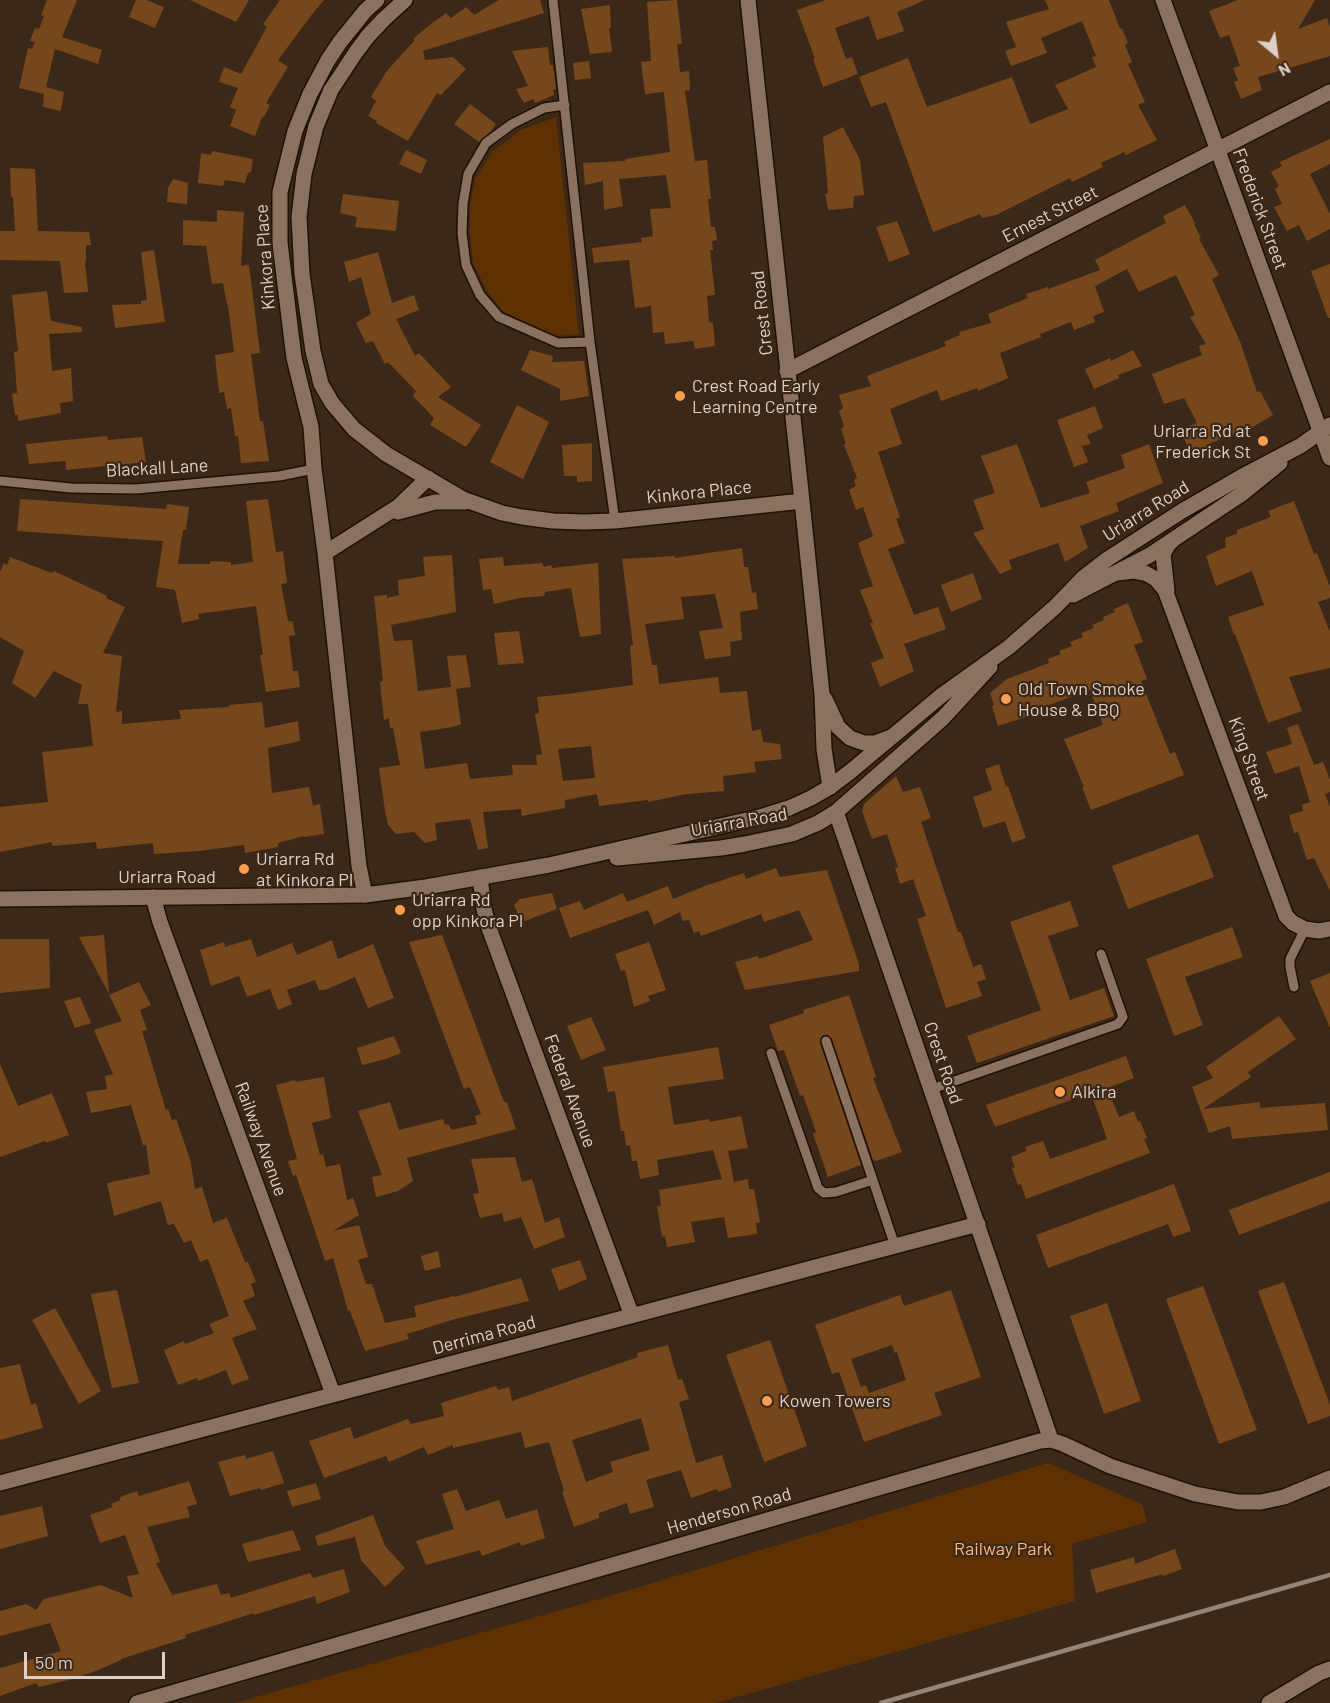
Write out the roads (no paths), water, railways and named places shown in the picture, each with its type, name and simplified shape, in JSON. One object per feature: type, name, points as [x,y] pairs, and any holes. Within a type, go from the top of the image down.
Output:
[{"type":"street","name":"Kinkora Place","points":[[365,895],[359,866],[311,427],[294,358],[291,334],[280,243],[280,192],[292,140],[310,94],[340,42],[377,0]]},
{"type":"street","name":"Kinkora Place","points":[[405,0],[368,36],[331,90],[322,109],[306,160],[299,217],[302,274],[313,351],[321,384],[346,421],[386,454],[470,502],[502,513],[532,519],[615,521],[802,501]]},
{"type":"street","name":"Crest Road","points":[[748,0],[822,694],[824,749],[830,786],[836,812],[1051,1440]]},
{"type":"street","name":"Frederick Street","points":[[1163,0],[1325,429],[1330,458]]},
{"type":"street","name":"Ernest Street","points":[[787,371],[1330,92]]},
{"type":"street","name":"Kinkora Place","points":[[311,427],[320,397],[321,384]]},
{"type":"street","name":"Uriarra Road","points":[[549,865],[721,848],[761,841],[803,830],[818,823],[836,812],[943,718],[1009,647],[1083,578],[1115,554],[1182,511],[1300,446],[1325,429]]},
{"type":"street","name":"Uriarra Road","points":[[1054,607],[1079,591],[1145,558],[1173,540],[1257,483],[1300,446]]},
{"type":"street","points":[[325,553],[409,498],[428,478]]},
{"type":"street","points":[[378,520],[423,504],[448,501],[470,502]]},
{"type":"street","name":"King Street","points":[[1167,594],[1163,555],[1168,544],[1173,540]]},
{"type":"street","name":"King Street","points":[[1117,573],[1134,571],[1145,573],[1159,582],[1167,594],[1282,908],[1293,923],[1305,929]]},
{"type":"street","name":"Uriarra Road","points":[[0,899],[365,895],[426,887],[549,865],[776,813],[802,803],[830,786],[950,689],[1009,647]]},
{"type":"street","name":"Crest Road","points":[[822,694],[838,727],[850,738],[864,743],[875,743],[892,736]]},
{"type":"street","name":"Federal Avenue","points":[[480,877],[489,928],[632,1316]]},
{"type":"street","name":"Railway Avenue","points":[[153,897],[160,922],[333,1394]]},
{"type":"street","points":[[1305,929],[1319,931],[1330,929]]},
{"type":"street","name":"Derrima Road","points":[[0,1483],[978,1224]]},
{"type":"street","points":[[1051,1440],[1144,1478],[1195,1494],[1238,1502],[1261,1502],[1284,1497],[1330,1478]]},
{"type":"street","name":"Henderson Road","points":[[137,1703],[1040,1441],[1051,1440]]},
{"type":"street","points":[[1269,1703],[1319,1673],[1330,1669]]},
{"type":"lane","points":[[553,0],[590,342],[615,521]]},
{"type":"lane","points":[[565,105],[544,108],[512,124],[486,143],[468,174],[463,204],[462,233],[466,266],[480,295],[499,317],[558,343],[590,342]]},
{"type":"lane","name":"Blackall Lane","points":[[0,481],[70,488],[136,489],[279,476],[314,469]]},
{"type":"lane","points":[[1294,987],[1290,959],[1305,929]]},
{"type":"lane","points":[[932,1089],[1118,1024],[1123,1017],[1101,954]]},
{"type":"lane","points":[[826,1041],[895,1246]]},
{"type":"lane","points":[[771,1053],[818,1188],[824,1193],[836,1192],[873,1180]]},
{"type":"railway","points":[[881,1703],[1330,1575]]},
{"type":"place","name":"Crest Road Early Learning Centre","points":[[680,396]]},
{"type":"place","name":"Uriarra Rd at Frederick St","points":[[1263,441]]},
{"type":"place","name":"Old Town Smoke House & BBQ","points":[[1006,699]]},
{"type":"place","name":"Uriarra Rd at Kinkora Pl","points":[[244,869]]},
{"type":"place","name":"Uriarra Rd opp Kinkora Pl","points":[[400,910]]},
{"type":"place","name":"Alkira","points":[[1060,1092]]},
{"type":"place","name":"Kowen Towers","points":[[767,1401]]},
{"type":"park label","name":"Railway Park","points":[[1003,1549]]}]
